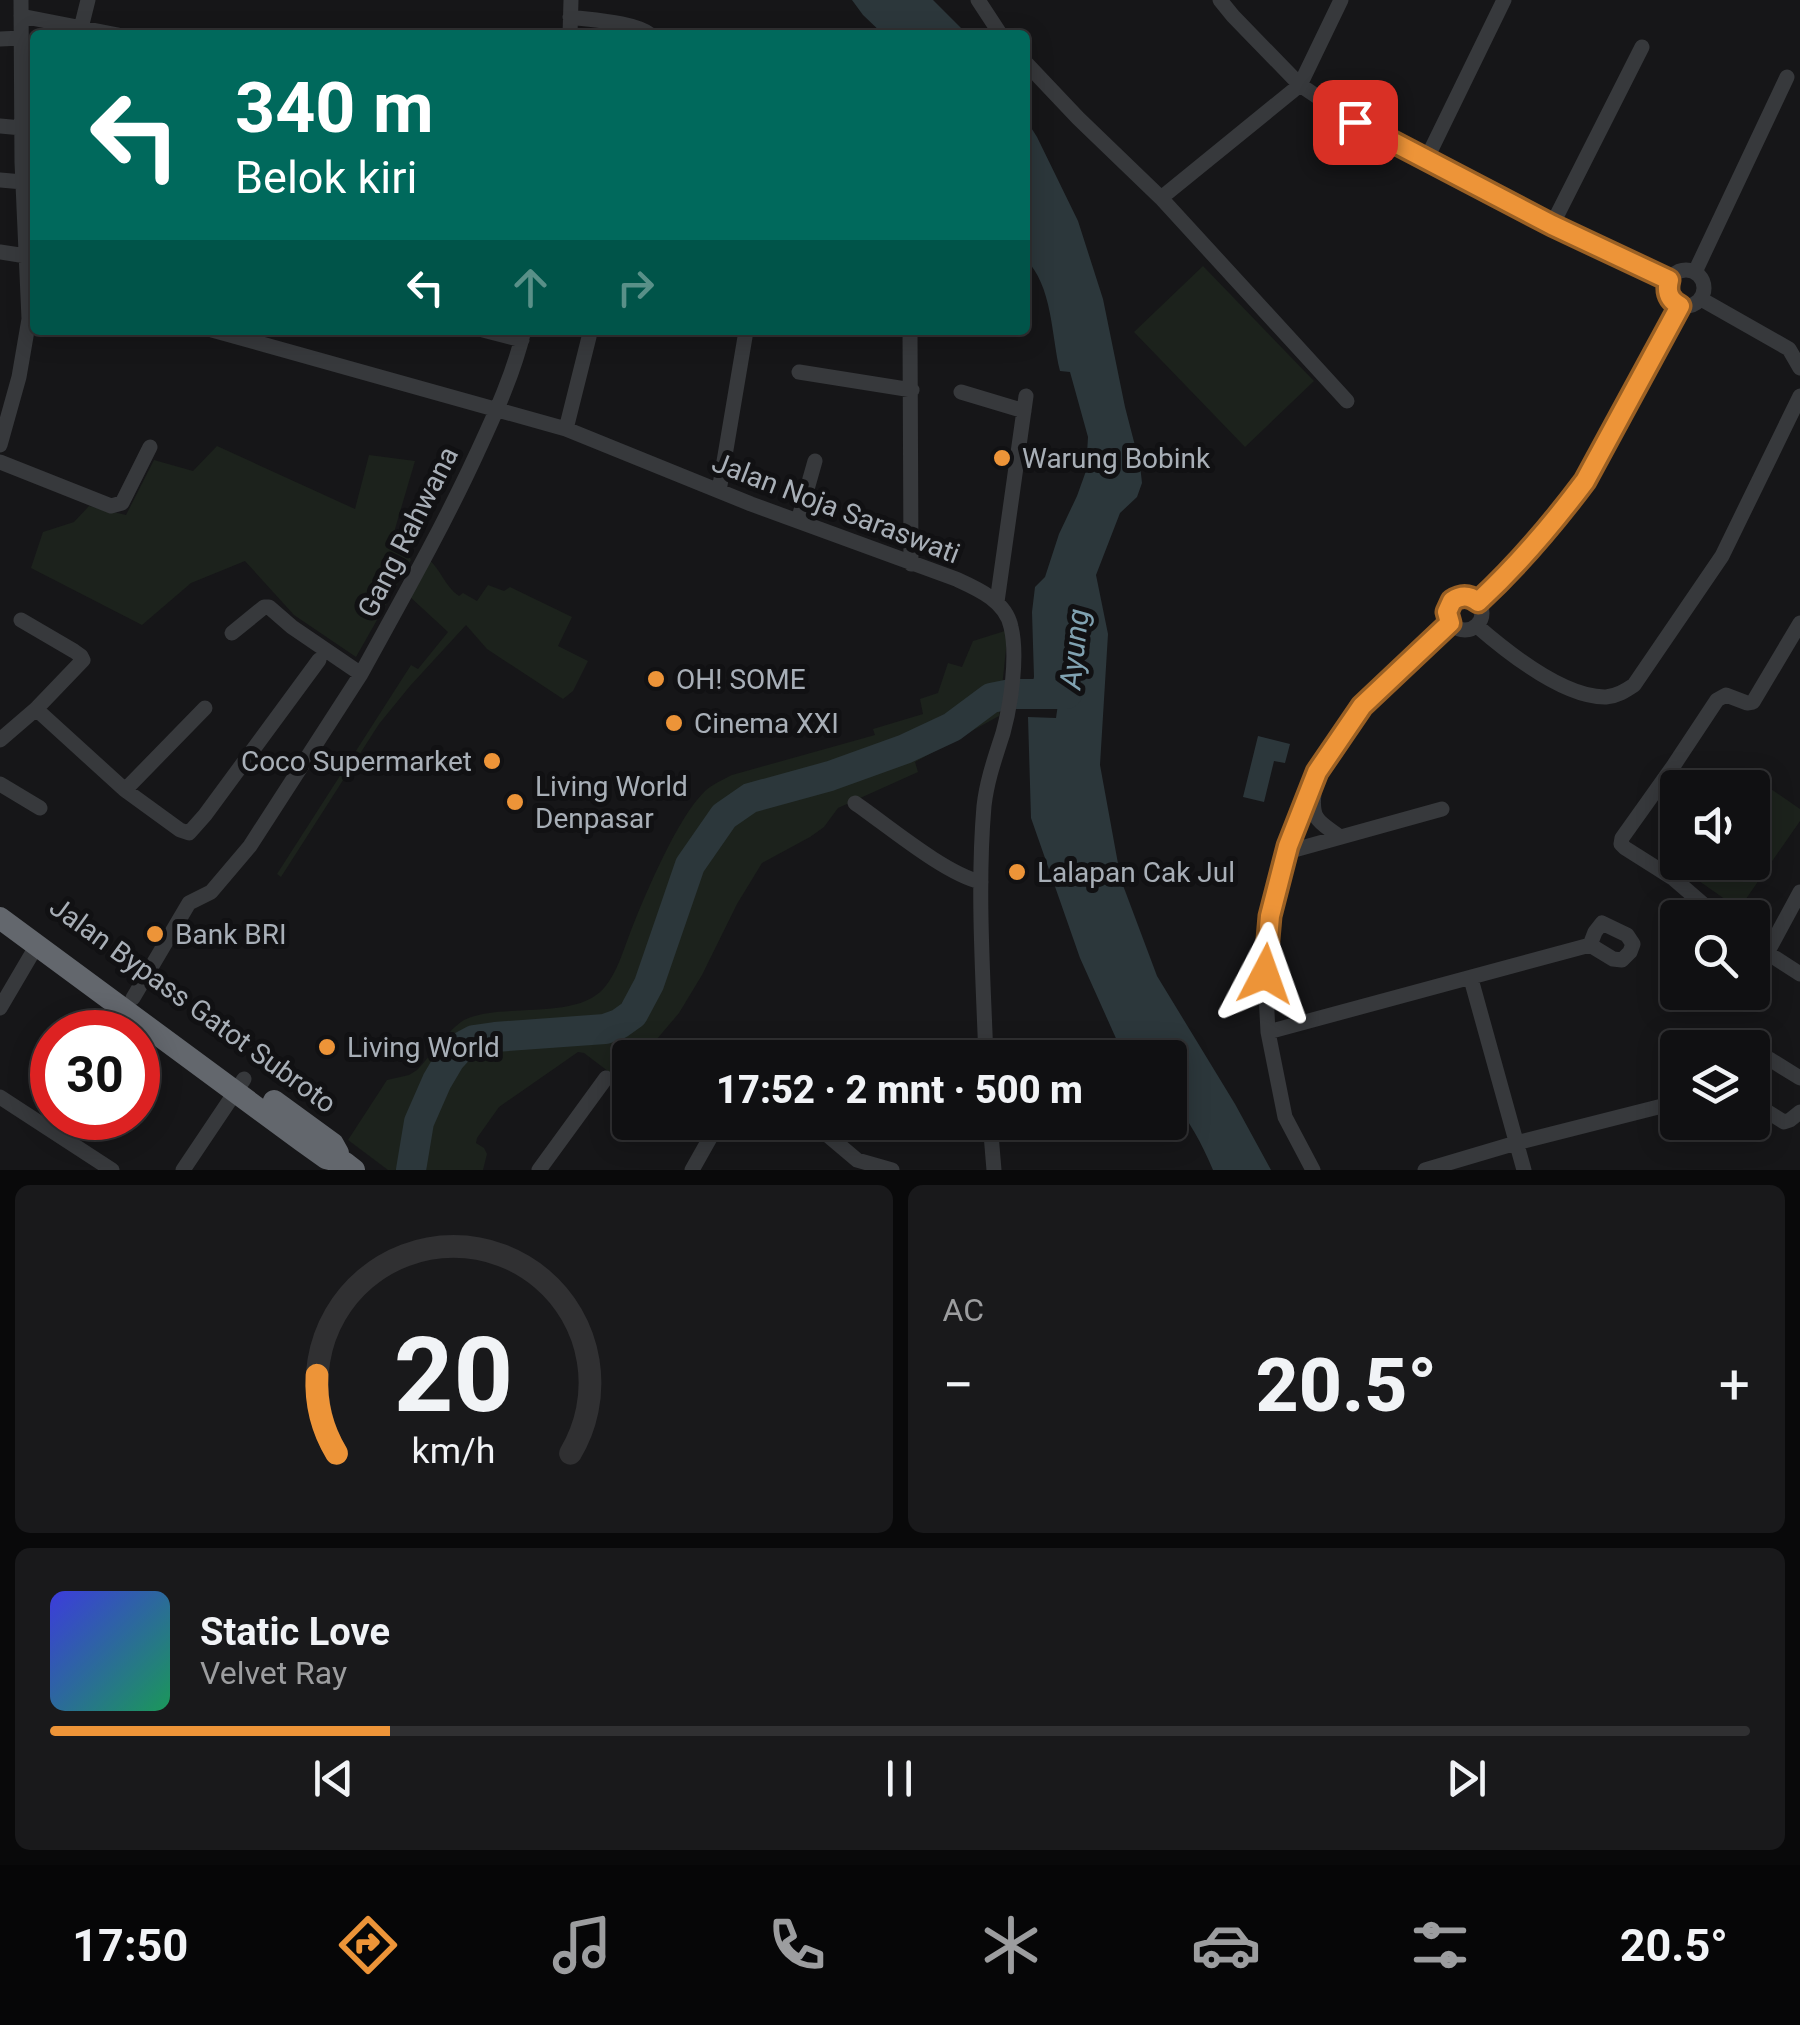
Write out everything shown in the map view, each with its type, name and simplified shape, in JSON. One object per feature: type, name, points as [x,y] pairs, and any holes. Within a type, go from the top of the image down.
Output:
[{"type":"highway","name":"Jalan Bypass Gatot Subroto","points":[[0,902],[132,998],[240,1085]]},
{"type":"highway","name":"Jalan Bypass Gatot Subroto","points":[[0,918],[240,1085],[333,1144],[346,1168]]},
{"type":"street","points":[[82,28],[88,0]]},
{"type":"street","points":[[978,0],[998,30]]},
{"type":"street","points":[[1220,0],[1300,84],[1355,122],[1552,225],[1669,280]]},
{"type":"street","points":[[1161,198],[1300,84],[1341,0]]},
{"type":"street","points":[[1426,160],[1504,0]]},
{"type":"street","points":[[29,267],[22,182],[28,164],[21,8],[92,30]]},
{"type":"street","points":[[570,8],[648,30]]},
{"type":"street","points":[[0,40],[21,38]]},
{"type":"street","points":[[1552,225],[1642,47]]},
{"type":"street","points":[[1030,67],[1161,198],[1346,402]]},
{"type":"street","points":[[1695,272],[1787,78]]},
{"type":"street","points":[[0,126],[27,121]]},
{"type":"street","points":[[0,180],[22,182]]},
{"type":"street","points":[[0,252],[29,267]]},
{"type":"street","points":[[1677,272],[1695,272],[1703,281],[1704,293],[1692,306],[1680,306],[1668,292],[1669,280],[1677,272]]},
{"type":"street","points":[[1701,298],[1794,349],[1800,368]]},
{"type":"street","points":[[1478,602],[1537,542],[1585,481],[1680,306]]},
{"type":"street","points":[[0,446],[6,403],[19,378],[30,308]]},
{"type":"street","name":"Jalan Noja Saraswati","points":[[230,335],[566,430],[973,587],[997,602]]},
{"type":"street","name":"Gang Rahwana","points":[[132,998],[189,903],[212,892],[250,846],[361,674],[428,551],[496,411],[523,335]]},
{"type":"street","points":[[910,335],[912,564]]},
{"type":"street","points":[[566,430],[590,337]]},
{"type":"street","points":[[719,492],[745,338]]},
{"type":"street","points":[[799,372],[912,390]]},
{"type":"street","points":[[960,392],[1025,403],[997,602],[1012,629],[1012,680],[1007,716],[986,790],[982,882],[986,1040]]},
{"type":"street","points":[[1477,626],[1520,660],[1575,690],[1606,697],[1634,685],[1722,556],[1800,396]]},
{"type":"street","points":[[0,462],[116,506],[122,503],[150,447]]},
{"type":"street","points":[[798,521],[815,461]]},
{"type":"street","points":[[1468,596],[1478,602],[1482,612],[1477,626],[1466,631],[1450,623],[1447,612],[1452,601],[1468,596]]},
{"type":"street","points":[[232,633],[269,607],[361,674]]},
{"type":"street","points":[[0,740],[80,665],[81,656],[21,620]]},
{"type":"street","points":[[1312,1170],[1285,1117],[1268,1032],[1265,974],[1270,916],[1286,852],[1317,772],[1362,706],[1450,623]]},
{"type":"street","points":[[1698,900],[1621,844],[1622,838],[1717,700],[1726,695],[1747,704],[1753,702],[1800,623]]},
{"type":"street","points":[[36,709],[125,790],[189,833],[319,660]]},
{"type":"street","points":[[125,790],[205,708]]},
{"type":"street","points":[[1317,772],[1312,810],[1318,821],[1340,838]]},
{"type":"street","points":[[0,784],[40,808]]},
{"type":"street","points":[[855,803],[948,868],[982,882]]},
{"type":"street","points":[[1286,852],[1442,809]]},
{"type":"street","points":[[1770,947],[1800,892]]},
{"type":"street","points":[[1268,1032],[1590,945]]},
{"type":"street","points":[[0,1008],[37,946]]},
{"type":"street","points":[[1770,955],[1800,974]]},
{"type":"street","points":[[1471,979],[1524,1170]]},
{"type":"street","points":[[1770,1060],[1800,1078]]},
{"type":"street","points":[[539,1170],[606,1078]]},
{"type":"street","points":[[183,1170],[240,1085]]},
{"type":"street","points":[[0,1097],[112,1170]]},
{"type":"street","points":[[1425,1170],[1660,1107]]},
{"type":"street","points":[[1770,1114],[1787,1122],[1800,1112]]},
{"type":"street","points":[[692,1170],[709,1140]]},
{"type":"street","points":[[834,1140],[858,1160],[892,1170]]},
{"type":"street","points":[[992,1140],[994,1170]]},
{"type":"shaded area","points":[[1203,266],[1314,381],[1245,447],[1134,332]]},
{"type":"shaded area","points":[[217,446],[355,509],[369,455],[415,461],[395,529],[411,560],[356,657],[294,615],[245,561],[191,583],[142,625],[31,568],[43,532],[74,522],[89,506],[126,515],[154,460],[193,471]]},
{"type":"shaded area","points":[[428,559],[459,596],[463,593],[477,601],[488,585],[504,591],[510,587],[572,617],[558,646],[588,661],[573,691],[563,699],[487,649],[466,625],[379,724],[281,877],[277,874],[411,665],[418,669],[448,632],[408,595]]},
{"type":"shaded area","points":[[1008,630],[999,716],[915,762],[918,772],[838,808],[824,827],[762,863],[702,975],[679,1013],[657,1039],[612,1040],[612,1074],[578,1052],[499,1107],[477,1138],[476,1143],[487,1154],[483,1170],[388,1170],[348,1140],[387,1080],[417,1070],[464,1020],[498,1012],[576,1004],[604,988],[673,838],[694,803],[708,789],[732,775],[875,735],[873,729],[923,714],[920,699],[938,693],[948,663],[962,667],[973,641]]},
{"type":"shaded area","points":[[1770,788],[1800,809],[1800,821],[1770,864]]},
{"type":"shaded area","points":[[1698,880],[1759,880],[1745,900],[1726,900]]},
{"type":"water","points":[[852,0],[933,0],[963,30],[879,30]]},
{"type":"water","name":"Ayung","points":[[1030,126],[1078,221],[1103,299],[1140,465],[1142,483],[1137,497],[1120,513],[1096,575],[1108,634],[1100,765],[1121,880],[1157,976],[1271,1170],[1213,1170],[1187,1120],[1187,1040],[1117,1040],[1080,958],[1031,818],[1028,717],[1056,718],[1058,704],[1028,701],[1034,677],[1035,587],[1045,577],[1086,471],[1088,437],[1070,372],[1060,371],[1041,283],[1030,265]]},
{"type":"water","points":[[1258,736],[1290,744],[1285,763],[1274,761],[1264,802],[1243,797]]},
{"type":"waterway","name":"Ayung","points":[[411,1170],[419,1122],[437,1081],[461,1047],[474,1040],[495,1037],[605,1029],[633,1014],[649,984],[690,865],[724,816],[750,798],[830,776],[905,749],[952,727],[991,698],[1067,694]]},
{"type":"place","name":"Warung Bobink","points":[[1002,458]]},
{"type":"place","name":"OH! SOME","points":[[656,679]]},
{"type":"place","name":"Cinema XXI","points":[[674,723]]},
{"type":"place","name":"Coco Supermarket","points":[[492,761]]},
{"type":"place","name":"Living World Denpasar","points":[[515,802]]},
{"type":"place","name":"Lalapan Cak Jul","points":[[1017,872]]},
{"type":"place","name":"Bank BRI","points":[[155,934]]},
{"type":"place","name":"Living World","points":[[327,1047]]},
{"type":"route","points":[[1265,974],[1270,916],[1288,846],[1317,772],[1362,706],[1450,623],[1447,612],[1452,601],[1468,596],[1478,602],[1566,507],[1585,481],[1680,306],[1670,298],[1669,280],[1552,225],[1355,122]]}]
